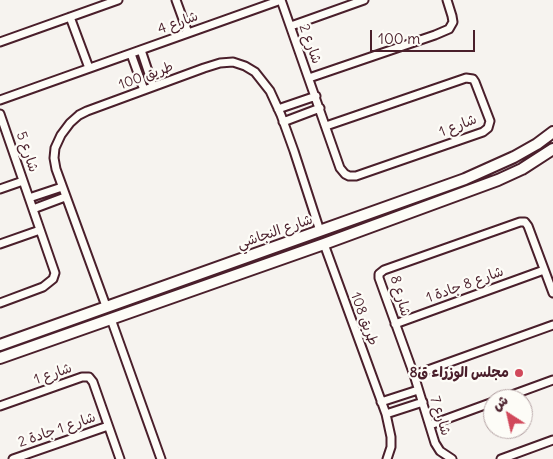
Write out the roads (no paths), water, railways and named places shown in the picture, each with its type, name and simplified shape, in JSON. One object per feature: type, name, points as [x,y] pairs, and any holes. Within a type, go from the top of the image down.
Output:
[{"type":"main road","name":"شارع النجاشي","points":[[1,351],[106,306],[465,179],[514,157],[553,132]]},
{"type":"main road","name":"شارع النجاشي","points":[[1,351],[111,319],[324,244],[498,180],[522,169],[553,149]]},
{"type":"main road","points":[[433,190],[431,196],[436,203]]},
{"type":"main road","points":[[413,198],[421,202],[419,209]]},
{"type":"street","points":[[0,42],[118,0]]},
{"type":"street","points":[[176,0],[188,33]]},
{"type":"street","name":"شارع 4","points":[[0,100],[281,0]]},
{"type":"street","name":"شارع 2","points":[[281,0],[326,126]]},
{"type":"street","points":[[291,26],[364,0]]},
{"type":"street","points":[[309,78],[449,29],[453,22],[447,0]]},
{"type":"street","points":[[70,17],[89,68]]},
{"type":"street","points":[[141,50],[153,86]]},
{"type":"street","points":[[131,54],[144,90]]},
{"type":"street","name":"طريق 100","points":[[106,306],[65,197],[56,169],[55,148],[61,135],[79,115],[153,86],[220,63],[233,62],[255,72],[270,91],[278,109],[320,231]]},
{"type":"street","name":"شارع 1","points":[[466,78],[470,78],[475,82],[490,121],[488,128],[483,132],[356,176],[345,174],[340,168],[326,126],[466,78]]},
{"type":"street","points":[[278,109],[316,96]]},
{"type":"street","points":[[283,122],[320,108]]},
{"type":"street","name":"شارع 5","points":[[0,114],[2,128],[55,272],[53,279],[43,288],[0,303]]},
{"type":"street","points":[[0,189],[23,181]]},
{"type":"street","points":[[29,198],[62,187]]},
{"type":"street","points":[[33,208],[65,197]]},
{"type":"street","name":"شارع 8","points":[[414,375],[379,278],[384,270],[524,222],[528,226],[553,293]]},
{"type":"street","points":[[0,244],[40,230]]},
{"type":"street","name":"طريق 108","points":[[324,244],[386,414],[391,437],[391,447],[387,459]]},
{"type":"street","name":"شارع 8 جادة 1","points":[[395,324],[544,270]]},
{"type":"street","points":[[111,319],[160,459]]},
{"type":"street","points":[[414,375],[553,325]]},
{"type":"street","name":"شارع 7","points":[[414,375],[436,443],[440,451],[452,459]]},
{"type":"street","name":"شارع 1","points":[[0,406],[86,376],[93,382],[120,459]]},
{"type":"street","points":[[528,389],[553,380]]},
{"type":"street","points":[[381,402],[418,390]]},
{"type":"street","points":[[386,414],[423,402]]},
{"type":"street","points":[[430,425],[483,406]]},
{"type":"street","name":"شارع 1 جادة 2","points":[[13,459],[108,426]]},
{"type":"street","points":[[501,459],[553,440]]},
{"type":"place","name":"مجلس الوزراء ق8","points":[[519,373]]}]
